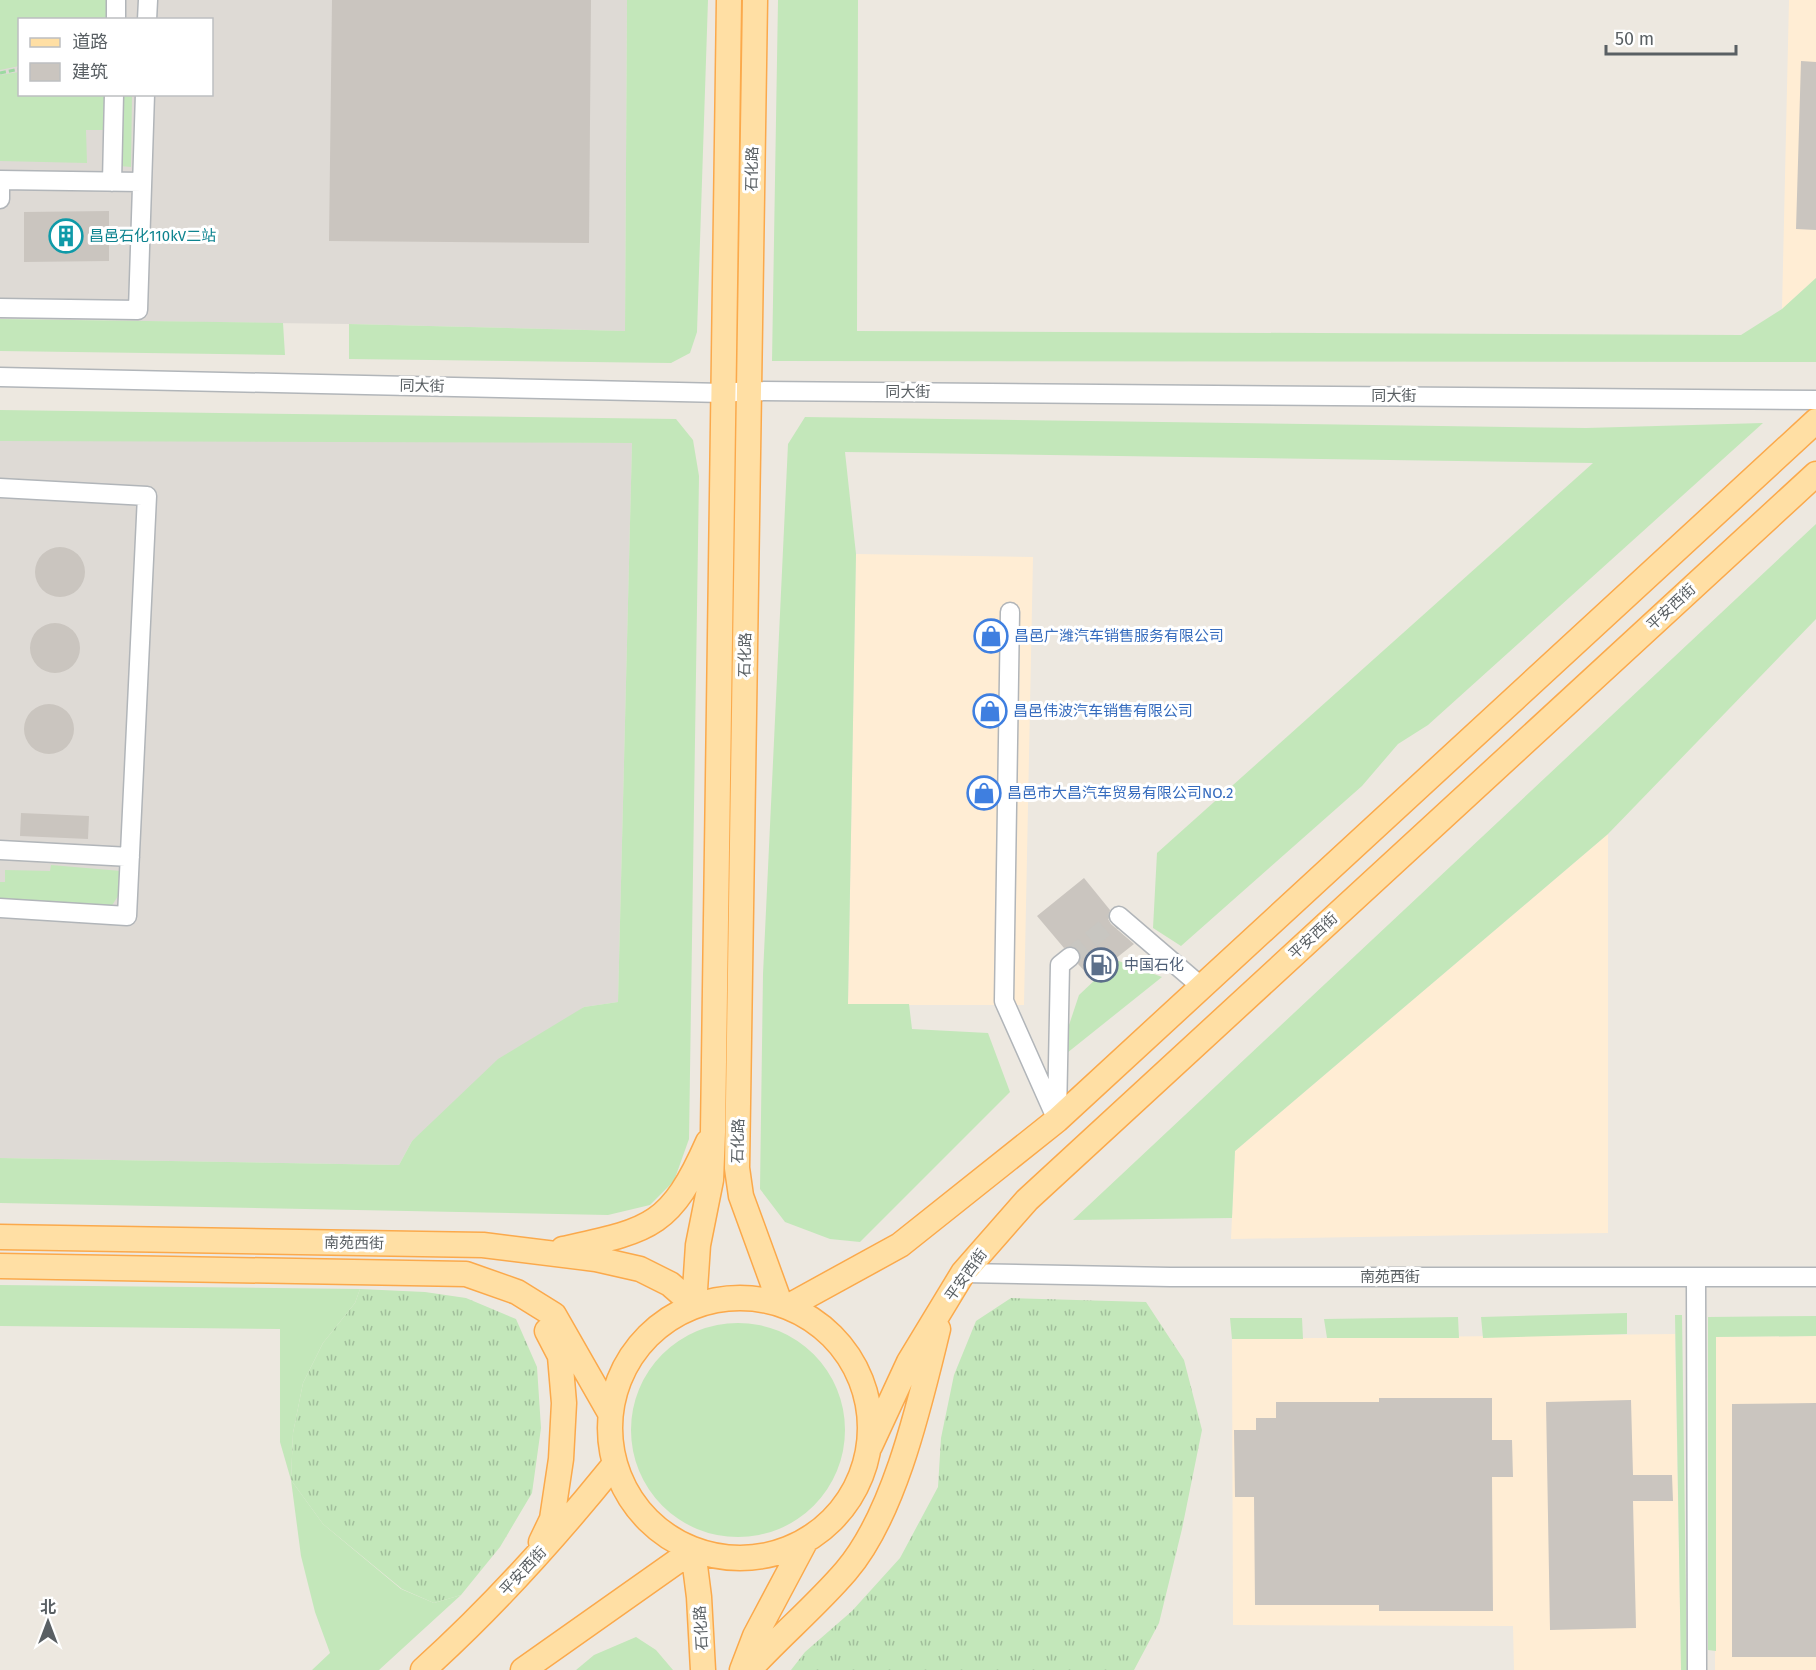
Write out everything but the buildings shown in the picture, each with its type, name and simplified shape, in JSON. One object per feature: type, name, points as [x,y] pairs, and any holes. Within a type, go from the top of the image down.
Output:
[{"type":"main road","name":"石化路","points":[[694,1305],[698,1245],[711,1180],[713,1132],[729,0]]},
{"type":"main road","name":"石化路","points":[[755,0],[737,1168],[741,1196],[784,1305]]},
{"type":"main road","points":[[784,1305],[900,1245],[1057,1120],[1203,988],[1816,421]]},
{"type":"main road","name":"平安西街","points":[[870,1446],[909,1362],[963,1273],[1027,1200],[1816,474]]},
{"type":"main road","points":[[547,1253],[619,1237],[652,1224],[672,1207],[692,1179],[713,1132]]},
{"type":"main road","name":"南苑西街","points":[[0,1237],[483,1245],[596,1259],[640,1269],[670,1284],[694,1305]]},
{"type":"main road","name":"南苑西街","points":[[0,1266],[466,1274],[517,1292],[554,1315],[610,1413]]},
{"type":"main road","points":[[727,1298],[784,1305],[826,1329],[854,1362],[869,1403],[870,1446],[859,1484],[836,1518],[804,1542],[769,1556],[730,1558],[693,1550],[658,1530],[651,1523],[631,1501],[614,1465],[609,1439],[610,1413],[618,1381],[634,1352],[657,1327],[694,1305],[727,1298]]},
{"type":"main road","points":[[533,1302],[560,1356],[564,1403],[561,1459],[552,1519],[533,1561]]},
{"type":"main road","points":[[749,1670],[846,1571],[872,1532],[907,1446],[945,1303]]},
{"type":"main road","name":"平安西街","points":[[423,1670],[468,1630],[533,1561],[614,1465]]},
{"type":"main road","points":[[742,1670],[755,1636],[804,1542]]},
{"type":"main road","name":"石化路","points":[[693,1550],[699,1597],[703,1670]]},
{"type":"main road","points":[[523,1670],[693,1550]]},
{"type":"street","points":[[116,0],[116,18]]},
{"type":"street","points":[[147,18],[148,0]]},
{"type":"street","points":[[112,182],[114,96]]},
{"type":"street","points":[[0,308],[138,310],[145,96]]},
{"type":"street","points":[[0,199],[0,180],[142,182]]},
{"type":"street","name":"同大街","points":[[0,377],[724,393],[749,391],[1816,400]]},
{"type":"street","points":[[0,488],[147,496],[127,916],[0,908]]},
{"type":"street","points":[[1010,612],[1004,1001],[1057,1120]]},
{"type":"street","points":[[0,850],[130,857]]},
{"type":"street","points":[[1119,916],[1203,988]]},
{"type":"street","points":[[1057,1120],[1060,965],[1070,957]]},
{"type":"street","name":"南苑西街","points":[[963,1273],[1170,1277],[1816,1277]]},
{"type":"street","points":[[1696,1277],[1697,1670]]},
{"type":"path","points":[[0,73],[18,69]]},
{"type":"shaded area","points":[[0,0],[627,0],[625,331],[0,319]]},
{"type":"shaded area","points":[[1789,0],[1816,0],[1816,278],[1782,309]]},
{"type":"shaded area","points":[[0,436],[632,443],[618,1002],[584,1007],[412,1141],[399,1165],[0,1158]]},
{"type":"shaded area","points":[[856,554],[1033,557],[1024,1005],[848,1005]]},
{"type":"shaded area","points":[[1608,834],[1608,1233],[1231,1239],[1235,1151]]},
{"type":"shaded area","points":[[1675,1334],[1681,1670],[1514,1670],[1513,1626],[1233,1625],[1232,1339]]},
{"type":"shaded area","points":[[1816,1336],[1816,1670],[1715,1670],[1716,1337]]},
{"type":"green space","points":[[0,0],[108,0],[108,18],[18,18],[18,66],[0,70]]},
{"type":"green space","points":[[627,0],[708,0],[697,332],[690,353],[671,363],[349,359],[349,324],[625,331]]},
{"type":"green space","points":[[778,0],[858,0],[857,331],[1741,335],[1782,309],[1816,278],[1816,362],[772,361]]},
{"type":"green space","points":[[18,72],[18,96],[106,96],[105,130],[86,130],[87,163],[0,161],[0,75]]},
{"type":"green space","points":[[121,96],[132,96],[131,167],[120,166]]},
{"type":"green space","points":[[0,319],[283,323],[285,355],[0,351]]},
{"type":"green space","points":[[0,410],[676,419],[693,440],[699,476],[689,1139],[674,1181],[650,1205],[608,1215],[0,1203],[0,1158],[399,1165],[412,1141],[498,1059],[584,1007],[618,1002],[632,443],[0,441]]},
{"type":"green space","points":[[805,417],[1586,428],[1763,423],[1428,725],[1398,744],[1362,786],[1181,946],[1153,928],[1157,853],[1593,463],[845,452],[856,554],[848,1004],[909,1004],[912,1029],[988,1033],[1010,1092],[860,1242],[830,1239],[785,1222],[760,1189],[763,974],[788,444]]},
{"type":"green space","points":[[1816,524],[1816,619],[1608,834],[1235,1151],[1232,1218],[1073,1220]]},
{"type":"green space","points":[[51,865],[121,871],[118,896],[111,907],[0,900],[0,882],[5,882],[5,870],[50,871]]},
{"type":"green space","points":[[1116,960],[1162,977],[1062,1057],[1065,1037],[1079,995]]},
{"type":"green space","points":[[0,1285],[360,1289],[355,1303],[323,1343],[303,1383],[293,1433],[291,1480],[280,1442],[280,1329],[0,1326]]},
{"type":"green space","points":[[360,1289],[425,1292],[466,1298],[516,1319],[537,1367],[541,1428],[532,1493],[500,1547],[461,1595],[434,1603],[402,1589],[323,1524],[291,1480],[293,1433],[303,1383],[323,1343],[355,1303]]},
{"type":"green space","points":[[1011,1298],[1146,1302],[1184,1360],[1202,1430],[1182,1529],[1159,1623],[1134,1670],[791,1670],[805,1652],[852,1611],[900,1558],[938,1487],[941,1438],[954,1375],[976,1321]]},
{"type":"green space","points":[[1627,1313],[1627,1334],[1483,1338],[1481,1317]]},
{"type":"green space","points":[[1675,1315],[1682,1315],[1687,1670],[1681,1670]]},
{"type":"green space","points":[[1816,1316],[1816,1336],[1716,1337],[1716,1651],[1708,1650],[1708,1317]]},
{"type":"green space","points":[[1458,1317],[1459,1338],[1327,1338],[1324,1319]]},
{"type":"green space","points":[[1230,1318],[1302,1318],[1303,1339],[1232,1339]]},
{"type":"green space","points":[[727,1323],[749,1323],[779,1331],[798,1341],[814,1354],[827,1370],[837,1389],[845,1419],[845,1441],[837,1471],[827,1490],[814,1506],[798,1519],[769,1533],[749,1537],[727,1537],[707,1533],[678,1519],[655,1498],[635,1461],[631,1441],[631,1419],[635,1399],[649,1370],[670,1347],[707,1327]]},
{"type":"green space","points":[[291,1480],[323,1524],[401,1589],[434,1603],[461,1595],[379,1670],[312,1670],[330,1653],[315,1612],[301,1556]]},
{"type":"green space","points":[[636,1637],[656,1650],[673,1670],[576,1670],[594,1655]]},
{"type":"tunnel","points":[[1070,957],[1119,916]]},
{"type":"place","name":"昌邑石化110kV二站","points":[[66,236]]},
{"type":"place","name":"昌邑广潍汽车销售服务有限公司","points":[[991,636]]},
{"type":"place","name":"昌邑伟波汽车销售有限公司","points":[[990,711]]},
{"type":"place","name":"昌邑市大昌汽车贸易有限公司NO.2","points":[[984,793]]},
{"type":"place","name":"中国石化","points":[[1101,965]]}]
